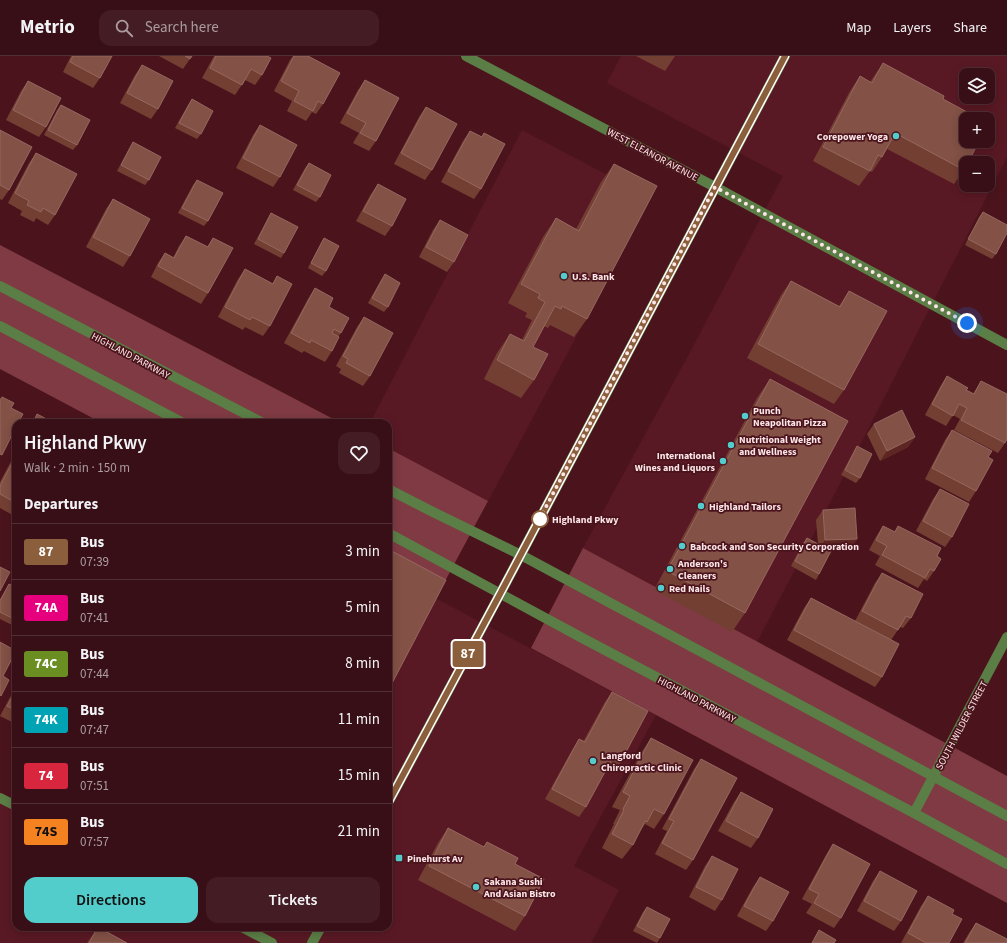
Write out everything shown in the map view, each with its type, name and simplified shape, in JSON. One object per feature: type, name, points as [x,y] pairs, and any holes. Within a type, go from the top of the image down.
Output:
[{"type":"street","name":"WEST ELEANOR AVENUE","points":[[466,56],[715,187],[1007,345]]},
{"type":"street","points":[[392,796],[785,56]]},
{"type":"street","name":"HIGHLAND PARKWAY","points":[[0,286],[255,419]]},
{"type":"street","points":[[0,326],[176,419]]},
{"type":"street","points":[[392,491],[521,555],[1007,816]]},
{"type":"street","name":"HIGHLAND PARKWAY","points":[[392,534],[600,648],[914,813],[1007,864]]},
{"type":"street","name":"SOUTH WILDER STREET","points":[[914,813],[1007,637]]},
{"type":"street","points":[[0,798],[12,804]]},
{"type":"street","points":[[250,931],[272,943]]},
{"type":"street","points":[[312,943],[319,931]]},
{"type":"shaded area","points":[[621,56],[1007,56],[1007,157],[995,181],[995,156],[959,156],[959,192],[989,192],[859,447],[757,642],[583,548],[688,356],[783,176],[607,83]]},
{"type":"shaded area","points":[[522,130],[651,198],[488,501],[392,450],[392,419],[372,419]]},
{"type":"shaded area","points":[[0,245],[333,419],[94,419],[0,369]]},
{"type":"shaded area","points":[[392,450],[488,501],[436,598],[392,575]]},
{"type":"shaded area","points":[[583,548],[1007,776],[1007,903],[531,648]]},
{"type":"shaded area","points":[[392,575],[656,715],[574,866],[619,890],[591,943],[0,943],[0,803],[12,810],[12,931],[392,931]]},
{"type":"building","points":[[73,56],[112,56],[100,78],[70,62]]},
{"type":"building","points":[[185,56],[192,56],[190,59]]},
{"type":"building","points":[[216,56],[267,56],[271,58],[262,75],[251,69],[242,85],[210,68]]},
{"type":"building","points":[[294,56],[308,56],[340,73],[323,104],[318,101],[313,111],[294,101],[299,91],[281,81]]},
{"type":"building","name":"Corepower Yoga","points":[[883,63],[944,96],[943,99],[967,112],[959,112],[959,148],[976,148],[972,156],[959,156],[959,167],[895,133],[882,157],[878,155],[870,171],[823,147],[860,76],[872,83]]},
{"type":"building","points":[[142,65],[173,81],[158,109],[127,93]]},
{"type":"building","points":[[365,80],[399,98],[376,141],[360,133],[366,123],[347,113]]},
{"type":"building","points":[[28,81],[61,98],[46,127],[13,110]]},
{"type":"building","points":[[192,99],[213,111],[201,134],[179,123]]},
{"type":"building","points":[[61,105],[90,120],[77,145],[48,130]]},
{"type":"building","points":[[426,107],[457,124],[432,170],[401,153]]},
{"type":"building","points":[[260,125],[297,145],[280,177],[243,158]]},
{"type":"building","points":[[0,130],[32,147],[9,190],[0,185]]},
{"type":"building","points":[[470,131],[482,137],[484,133],[505,144],[481,189],[448,171]]},
{"type":"building","points":[[133,142],[161,157],[149,180],[121,165]]},
{"type":"building","points":[[36,153],[77,174],[55,215],[43,208],[41,212],[27,205],[29,201],[15,193]]},
{"type":"building","points":[[309,163],[331,175],[320,197],[297,185]]},
{"type":"building","name":"U.S. Bank","points":[[614,164],[657,186],[587,319],[562,306],[561,309],[555,306],[533,347],[548,354],[534,380],[497,360],[510,334],[524,341],[545,302],[538,298],[540,294],[521,284],[556,218],[579,231]]},
{"type":"building","points":[[197,180],[223,193],[208,221],[182,208]]},
{"type":"building","points":[[378,184],[406,199],[392,226],[363,211]]},
{"type":"building","points":[[113,199],[150,219],[130,256],[93,237]]},
{"type":"building","points":[[983,212],[1007,225],[1007,233],[996,254],[968,239]]},
{"type":"building","points":[[271,213],[298,227],[284,253],[258,239]]},
{"type":"building","points":[[440,220],[468,235],[454,262],[426,247]]},
{"type":"building","points":[[186,236],[208,247],[213,238],[233,248],[208,293],[158,266],[165,253],[174,258]]},
{"type":"building","points":[[324,238],[339,246],[326,271],[311,263]]},
{"type":"building","points":[[245,269],[273,284],[277,276],[292,284],[270,326],[252,317],[250,320],[225,307]]},
{"type":"building","points":[[385,274],[400,283],[388,307],[372,298]]},
{"type":"building","points":[[791,281],[840,307],[849,291],[887,311],[844,390],[758,344]]},
{"type":"building","points":[[315,288],[333,298],[329,307],[349,318],[341,333],[334,329],[332,333],[339,337],[332,351],[311,340],[310,343],[291,333]]},
{"type":"building","points":[[364,317],[393,333],[370,376],[346,363],[348,359],[343,356]]},
{"type":"building","points":[[947,376],[968,388],[966,390],[974,394],[981,381],[1007,394],[1007,439],[1005,443],[961,420],[967,408],[959,404],[953,416],[932,404]]},
{"type":"building","points":[[770,379],[848,421],[745,613],[667,571]]},
{"type":"building","points":[[2,397],[14,403],[11,408],[23,414],[20,419],[12,419],[12,435],[2,455],[0,454],[0,400]]},
{"type":"building","points":[[902,410],[915,437],[887,451],[874,424]]},
{"type":"building","points":[[37,414],[46,419],[35,419]]},
{"type":"building","points":[[952,430],[992,451],[988,457],[993,460],[976,491],[932,468]]},
{"type":"building","points":[[857,446],[872,454],[860,478],[845,470]]},
{"type":"building","points":[[12,463],[12,501],[0,494],[0,486]]},
{"type":"building","points":[[940,489],[969,504],[952,537],[923,521]]},
{"type":"building","points":[[855,508],[857,539],[825,540],[823,510]]},
{"type":"building","points":[[883,526],[895,532],[898,526],[941,548],[937,556],[941,559],[934,571],[930,569],[925,578],[882,555],[887,546],[876,540]]},
{"type":"building","points":[[807,538],[831,551],[819,574],[795,561]]},
{"type":"building","points":[[392,551],[446,580],[392,683]]},
{"type":"building","points":[[0,567],[10,572],[0,591]]},
{"type":"building","points":[[882,573],[923,594],[911,618],[906,616],[898,630],[862,611]]},
{"type":"building","points":[[9,584],[12,585],[12,618],[0,612],[0,601]]},
{"type":"building","points":[[811,598],[899,644],[882,677],[794,630]]},
{"type":"building","points":[[0,642],[12,649],[12,659],[3,676],[9,680],[1,696]]},
{"type":"building","name":"Langford Chiropractic Clinic","points":[[612,692],[648,711],[620,763],[612,759],[586,807],[552,789],[579,739],[585,742]]},
{"type":"building","points":[[12,697],[12,708],[7,706]]},
{"type":"building","points":[[651,738],[693,760],[664,814],[654,809],[647,822],[645,821],[633,845],[612,834],[630,796],[623,792]]},
{"type":"building","points":[[701,759],[737,778],[693,860],[662,843],[674,821],[669,819]]},
{"type":"building","points":[[741,792],[773,809],[758,838],[726,821]]},
{"type":"building","points":[[448,828],[484,847],[487,842],[518,858],[515,864],[544,879],[525,916],[429,866]]},
{"type":"building","points":[[833,844],[870,864],[841,918],[814,903],[819,894],[809,889]]},
{"type":"building","points":[[712,856],[738,869],[722,900],[696,887]]},
{"type":"building","points":[[880,871],[917,891],[901,921],[864,901]]},
{"type":"building","points":[[760,877],[789,892],[773,921],[744,906]]},
{"type":"building","points":[[928,896],[954,910],[952,914],[962,919],[949,943],[926,943],[908,933]]},
{"type":"building","points":[[647,907],[670,919],[660,938],[637,926]]},
{"type":"building","points":[[976,923],[1007,939],[1007,943],[965,943]]},
{"type":"building","points":[[819,930],[836,940],[834,943],[812,943]]},
{"type":"building","points":[[96,931],[105,931],[127,943],[89,943]]},
{"type":"bus line","name":"87","points":[[392,796],[785,56]]},
{"type":"place","name":"Corepower Yoga","points":[[896,136]]},
{"type":"place","name":"U.S. Bank","points":[[564,276]]},
{"type":"place","name":"Punch Neapolitan Pizza","points":[[745,416]]},
{"type":"place","name":"Nutritional Weight and Wellness","points":[[731,445]]},
{"type":"place","name":"International Wines and Liquors","points":[[723,461]]},
{"type":"place","name":"Highland Tailors","points":[[701,506]]},
{"type":"place","name":"Highland Pkwy","points":[[540,519]]},
{"type":"place","name":"Babcock and Son Security Corporation","points":[[682,546]]},
{"type":"place","name":"Anderson's Cleaners","points":[[670,569]]},
{"type":"place","name":"Red Nails","points":[[661,588]]},
{"type":"place","name":"Langford Chiropractic Clinic","points":[[593,761]]},
{"type":"place","name":"Pinehurst Av","points":[[399,858]]},
{"type":"place","name":"Sakana Sushi And Asian Bistro","points":[[476,887]]},
{"type":"route","points":[[540,519],[538,522],[715,187],[967,323]]}]
